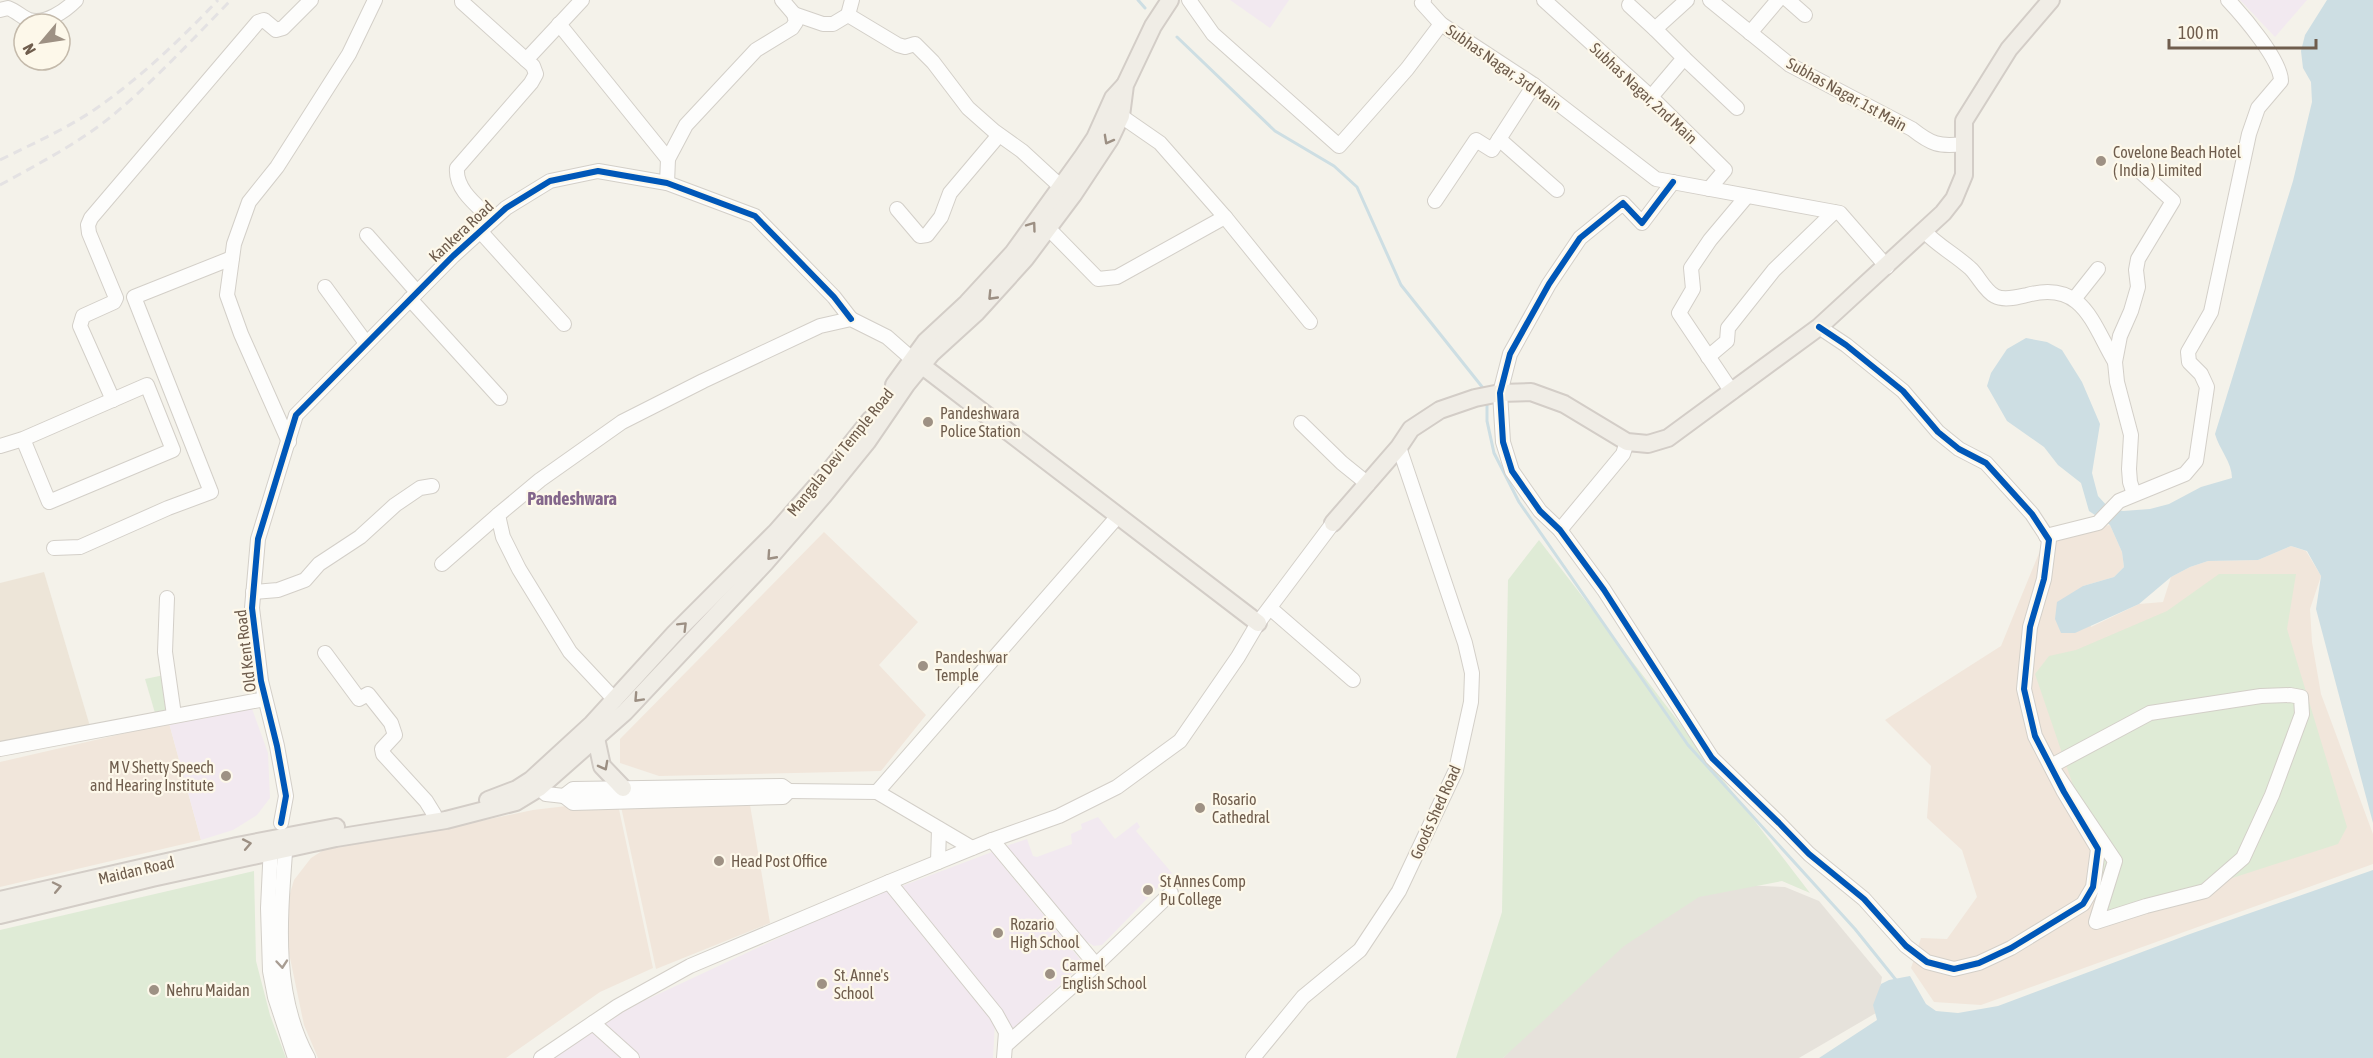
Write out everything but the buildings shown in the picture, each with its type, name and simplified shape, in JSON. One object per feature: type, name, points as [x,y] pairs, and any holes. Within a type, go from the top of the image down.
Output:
[{"type":"main road","name":"Mangala Devi Temple Road","points":[[529,786],[592,724],[675,633],[783,523],[906,386],[926,341],[990,280],[1110,139],[1120,116],[1125,85],[1153,26],[1170,0]]},
{"type":"main road","points":[[1333,523],[1399,447],[1411,429],[1440,410],[1475,398],[1500,393],[1532,392],[1564,404],[1628,442],[1648,444],[1668,438],[1732,392],[1819,327],[1887,267],[1943,213],[1961,185],[1964,174],[1964,121],[2009,49],[2051,0]]},
{"type":"main road","name":"Mangala Devi Temple Road","points":[[918,362],[932,353],[1000,288],[1048,228],[1113,98],[1125,85]]},
{"type":"main road","points":[[918,362],[1258,623]]},
{"type":"main road","name":"Mangala Devi Temple Road","points":[[529,786],[596,738],[625,712],[765,563],[824,495],[867,442],[881,413]]},
{"type":"main road","points":[[596,738],[602,766],[623,788]]},
{"type":"main road","points":[[279,840],[336,827],[434,814],[529,786]]},
{"type":"main road","points":[[279,840],[336,838],[446,820],[516,802],[529,786]]},
{"type":"main road","name":"Maidan Road","points":[[0,900],[279,840]]},
{"type":"main road","name":"Maidan Road","points":[[0,915],[152,878],[279,840]]},
{"type":"street","points":[[0,10],[8,8],[27,19],[42,21],[64,11],[76,0]]},
{"type":"street","points":[[113,400],[80,326],[83,316],[114,302],[116,298],[89,233],[88,225],[91,218],[258,22],[264,20],[276,30],[284,28],[311,0]]},
{"type":"street","points":[[289,442],[241,334],[227,295],[234,244],[249,202],[277,167],[349,54],[375,0]]},
{"type":"street","points":[[462,0],[533,66],[536,74],[531,83],[457,168],[456,177],[462,190],[492,220]]},
{"type":"street","points":[[526,60],[582,0]]},
{"type":"street","points":[[667,183],[668,159],[686,125],[756,50],[792,28],[796,22],[794,14],[782,0]]},
{"type":"street","points":[[794,14],[823,24],[833,24],[848,15],[852,0]]},
{"type":"street","name":"Subhas Nagar, 3rd Main","points":[[1188,0],[1213,34],[1339,146],[1407,69],[1441,24],[1534,85],[1656,179],[1834,212]]},
{"type":"street","points":[[1424,0],[1422,3],[1441,24]]},
{"type":"street","name":"Subhas Nagar, 2nd Main","points":[[1545,0],[1651,97],[1725,170],[1709,189]]},
{"type":"street","points":[[1655,29],[1687,0]]},
{"type":"street","name":"Subhas Nagar, 1st Main","points":[[1710,0],[1790,65],[1912,129],[1925,139],[1942,146],[1964,144]]},
{"type":"street","points":[[1750,33],[1778,0]]},
{"type":"street","points":[[1788,0],[1805,15]]},
{"type":"street","points":[[2046,536],[2098,523],[2119,501],[2185,474],[2196,461],[2207,387],[2201,374],[2189,362],[2188,352],[2211,312],[2217,275],[2229,232],[2249,134],[2258,108],[2281,81],[2281,73],[2266,49],[2228,0]]},
{"type":"street","points":[[1629,5],[1737,108]]},
{"type":"street","points":[[848,15],[898,45],[904,47],[918,45],[968,108],[999,135],[1022,151],[1066,191]]},
{"type":"street","points":[[559,24],[668,159]]},
{"type":"street","points":[[1651,97],[1684,58]]},
{"type":"street","points":[[1436,201],[1476,140],[1492,150],[1534,85]]},
{"type":"street","points":[[1120,116],[1160,143],[1225,217],[1310,322]]},
{"type":"street","points":[[897,209],[920,236],[927,235],[941,217],[950,193],[999,135]]},
{"type":"street","points":[[1499,139],[1557,190]]},
{"type":"street","name":"Kankera Road","points":[[289,442],[296,415],[414,295],[506,208],[550,181],[598,171],[667,183],[755,216],[834,297],[850,319]]},
{"type":"street","points":[[2134,494],[2129,469],[2131,435],[2117,381],[2115,362],[2120,336],[2131,311],[2138,286],[2136,270],[2138,259],[2174,201],[2142,173]]},
{"type":"street","points":[[1673,182],[1642,223],[1623,203],[1580,238],[1549,284],[1510,354],[1500,393],[1503,442],[1512,471],[1540,511],[1560,530],[1604,590],[1712,758],[1809,854],[1864,899],[1906,946],[1927,962],[1954,969],[1979,963],[2011,948],[2084,904],[2092,887],[2098,849]]},
{"type":"street","points":[[1732,392],[1679,313],[1693,289],[1691,268],[1710,240],[1747,196]]},
{"type":"street","points":[[1708,357],[1727,341],[1728,328],[1774,270],[1834,212],[1840,213],[1887,267]]},
{"type":"street","points":[[1048,228],[1098,279],[1117,277],[1225,217]]},
{"type":"street","points":[[480,231],[564,324]]},
{"type":"street","points":[[1924,231],[1935,243],[1970,268],[1996,297],[2006,299],[2040,291],[2062,293],[2075,298],[2095,325],[2115,362]]},
{"type":"street","points":[[368,235],[414,295],[500,398]]},
{"type":"street","points":[[54,548],[80,547],[168,508],[211,492],[134,297],[232,258]]},
{"type":"street","points":[[2075,298],[2098,269]]},
{"type":"street","points":[[326,287],[366,343]]},
{"type":"street","points":[[442,564],[540,480],[622,422],[820,326],[850,319],[887,337],[918,362]]},
{"type":"street","points":[[1819,327],[1846,345],[1903,391],[1938,432],[1959,449],[1986,463],[2026,507],[2049,540],[2044,579],[2030,627],[2024,689],[2035,736],[2098,849],[2115,861]]},
{"type":"street","points":[[0,446],[23,439],[147,385],[173,450],[49,502],[23,439]]},
{"type":"street","points":[[1301,423],[1342,463],[1368,484]]},
{"type":"street","name":"Old Kent Road","points":[[279,840],[286,796],[278,746],[265,699],[252,608],[258,539],[289,442]]},
{"type":"street","points":[[1560,530],[1623,453],[1628,442]]},
{"type":"street","name":"Goods Shed Road","points":[[1253,1058],[1303,997],[1360,950],[1399,891],[1456,770],[1471,702],[1472,673],[1465,644],[1399,447]]},
{"type":"street","points":[[253,592],[278,590],[304,580],[319,564],[360,537],[401,500],[420,488],[432,486]]},
{"type":"street","points":[[498,515],[503,537],[519,569],[570,652],[615,700]]},
{"type":"street","points":[[877,792],[1118,516]]},
{"type":"street","points":[[541,1058],[618,1006],[690,966],[888,882],[1059,816],[1117,787],[1180,741],[1258,623],[1333,523]]},
{"type":"street","points":[[167,598],[165,652],[174,715]]},
{"type":"street","points":[[1270,608],[1353,680]]},
{"type":"street","points":[[325,653],[359,699],[368,694],[390,723],[395,735],[382,749],[383,754],[426,801],[434,814]]},
{"type":"street","points":[[2051,766],[2150,713],[2261,696],[2301,697],[2302,714],[2272,795],[2244,858],[2205,891],[2096,922],[2115,861]]},
{"type":"street","points":[[0,749],[265,699]]},
{"type":"street","points":[[2051,766],[2115,861]]},
{"type":"street","points":[[529,786],[546,794],[564,796],[573,803],[783,797],[789,791]]},
{"type":"street","points":[[564,796],[573,789],[623,788],[782,786],[789,791],[877,792],[972,848]]},
{"type":"street","points":[[938,862],[939,829]]},
{"type":"street","points":[[279,840],[283,974],[290,1014],[303,1056]]},
{"type":"street","points":[[992,840],[1096,965]]},
{"type":"street","points":[[888,882],[996,1014],[1006,1032],[1006,1051]]},
{"type":"street","points":[[1006,1051],[1171,893]]},
{"type":"street","points":[[592,1023],[632,1058]]},
{"type":"shaded area","points":[[1230,0],[1289,0],[1270,28]]},
{"type":"shaded area","points":[[2240,0],[2307,0],[2275,37]]},
{"type":"shaded area","points":[[2327,0],[2373,0],[2373,823],[2316,609],[2321,576],[2307,551],[2291,546],[2258,560],[2208,561],[2190,567],[2171,577],[2139,604],[2075,633],[2061,633],[2055,619],[2057,602],[2083,586],[2114,577],[2124,567],[2122,552],[2110,525],[2089,511],[2081,483],[2058,465],[2044,447],[2007,421],[1987,386],[1991,373],[2007,349],[2026,338],[2047,342],[2062,350],[2082,382],[2100,424],[2092,473],[2098,496],[2109,508],[2123,511],[2150,509],[2169,504],[2201,487],[2232,478],[2230,466],[2215,434],[2293,181],[2312,102],[2311,82],[2303,68],[2301,51],[2305,35]]},
{"type":"shaded area","points":[[2110,525],[2122,552],[2124,567],[2114,577],[2083,586],[2091,627],[2139,604],[2163,602],[2171,577],[2190,567],[2208,561],[2258,560],[2291,546],[2306,551],[2321,576],[2310,609],[2312,642],[2321,694],[2373,834],[2373,864],[1981,1005],[1934,1002],[1911,968],[1921,938],[1947,939],[1977,897],[1962,850],[1927,818],[1931,766],[1885,720],[2001,646],[2046,536]]},
{"type":"shaded area","points":[[824,532],[918,622],[879,665],[926,715],[881,771],[659,776],[620,763],[620,739]]},
{"type":"shaded area","points":[[44,572],[92,733],[0,750],[0,583]]},
{"type":"shaded area","name":"M V Shetty Speech and Hearing Institute","points":[[251,706],[268,753],[270,798],[257,815],[233,830],[201,840],[169,723]]},
{"type":"shaded area","points":[[169,723],[201,840],[0,887],[0,762]]},
{"type":"shaded area","points":[[617,800],[653,968],[600,992],[506,1058],[318,1058],[304,1025],[289,953],[285,910],[294,880],[311,858],[333,844],[480,821],[533,810]]},
{"type":"shaded area","points":[[620,802],[750,805],[770,923],[656,969]]},
{"type":"shaded area","points":[[1098,817],[1115,839],[1137,822],[1140,827],[1136,831],[1172,873],[1102,945],[1094,946],[1084,940],[1003,847],[1027,839],[1033,856],[1037,857],[1072,844],[1071,834],[1082,829],[1081,824]]},
{"type":"shaded area","name":"Rozario High School","points":[[992,852],[1083,963],[1013,1029],[902,886]]},
{"type":"shaded area","points":[[2373,870],[2373,1058],[1819,1058],[1877,1020],[1873,1005],[1881,984],[1889,980],[1910,976],[1926,1004],[1936,1011],[1958,1013],[1998,1006],[2190,934]]},
{"type":"shaded area","points":[[1721,884],[1785,887],[1819,901],[1882,977],[1876,1013],[1799,1058],[1503,1058],[1578,980],[1674,897]]},
{"type":"shaded area","name":"St. Anne's School","points":[[888,887],[995,1022],[993,1058],[551,1058],[620,1012]]},
{"type":"green space","points":[[1539,540],[1810,893],[1782,881],[1699,897],[1624,946],[1503,1058],[1456,1058],[1502,912],[1508,580]]},
{"type":"green space","points":[[2219,574],[2296,574],[2287,629],[2347,827],[2338,844],[2096,922],[2099,890],[2089,832],[2035,674],[2049,656],[2076,650],[2167,611]]},
{"type":"green space","points":[[164,675],[172,709],[155,713],[145,679]]},
{"type":"green space","points":[[254,871],[256,961],[270,1015],[286,1058],[0,1058],[0,930]]},
{"type":"waterway","points":[[1138,0],[1145,8]]},
{"type":"waterway","points":[[1177,37],[1275,131],[1334,166],[1357,187],[1401,285],[1483,388]]},
{"type":"waterway","points":[[1487,404],[1487,421],[1494,453],[1519,502],[1688,745],[1855,929],[1896,980]]},
{"type":"railway","points":[[0,160],[48,137],[111,98],[159,58],[218,0]]},
{"type":"railway","points":[[0,185],[72,144],[113,115],[159,74],[231,0]]},
{"type":"cycle path","points":[[281,823],[286,796],[277,746],[261,681],[252,608],[258,539],[296,415],[453,256],[506,208],[550,181],[598,171],[667,183],[755,216],[834,297],[851,319]]},
{"type":"cycle path","points":[[1673,182],[1642,223],[1623,203],[1580,238],[1549,284],[1510,354],[1500,393],[1503,442],[1512,471],[1540,511],[1560,530],[1604,590],[1712,758],[1809,854],[1864,899],[1906,946],[1927,962],[1954,969],[1979,963],[2011,948],[2083,904],[2093,887],[2098,849],[2064,792],[2035,736],[2024,689],[2030,627],[2044,579],[2049,540],[2032,514],[1986,463],[1959,449],[1938,432],[1903,391],[1846,345],[1819,327]]},
{"type":"place","name":"Covelone Beach Hotel ( India ) Limited","points":[[2101,161]]},
{"type":"place","name":"Pandeshwara Police Station","points":[[928,422]]},
{"type":"place","name":"Pandeshwar Temple","points":[[923,666]]},
{"type":"place","name":"M V Shetty Speech and Hearing Institute","points":[[226,776]]},
{"type":"place","name":"Rosario Cathedral","points":[[1200,808]]},
{"type":"place","name":"Head Post Office","points":[[719,861]]},
{"type":"place","name":"St Annes Comp Pu College","points":[[1148,890]]},
{"type":"place","name":"Rozario High School","points":[[998,933]]},
{"type":"place","name":"Carmel English School","points":[[1050,974]]},
{"type":"place","name":"St. Anne's School","points":[[822,984]]},
{"type":"place","name":"Nehru Maidan","points":[[154,990]]},
{"type":"district","name":"Pandeshwara","points":[[572,498]]}]
